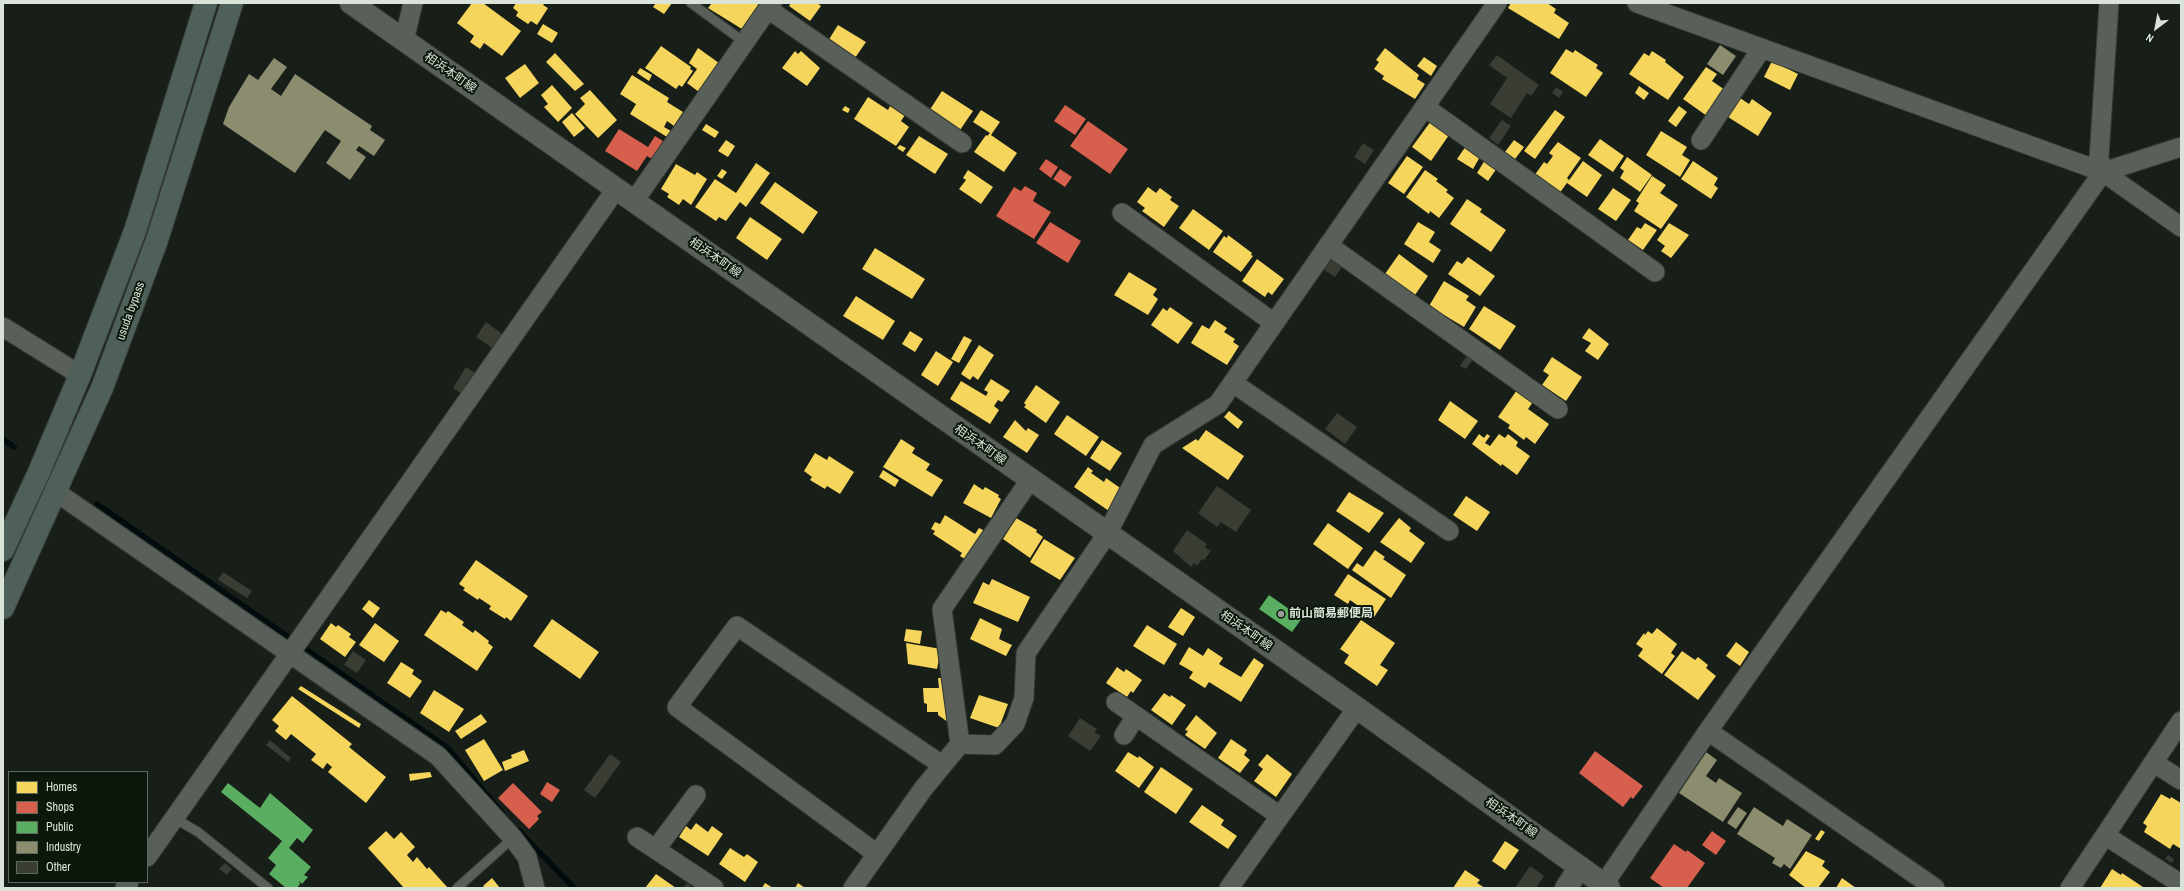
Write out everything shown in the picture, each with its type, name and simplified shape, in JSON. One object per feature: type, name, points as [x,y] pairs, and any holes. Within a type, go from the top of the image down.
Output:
[{"type":"highway","name":"usuda bypass","points":[[3,550],[39,472],[80,375],[135,230],[206,3]]},
{"type":"highway","name":"usuda bypass","points":[[3,608],[102,388],[158,240],[232,3]]},
{"type":"main road","name":"相浜本町線","points":[[351,3],[1357,708],[1606,886]]},
{"type":"main road","points":[[1566,888],[1580,867]]},
{"type":"street","points":[[404,41],[413,3]]},
{"type":"street","points":[[960,744],[995,745],[1015,724],[1024,698],[1026,653],[1107,534],[1153,445],[1218,404],[1497,3]]},
{"type":"street","points":[[1637,3],[2103,172],[2181,227]]},
{"type":"street","points":[[2103,172],[2099,158],[2109,3]]},
{"type":"street","points":[[634,201],[770,6],[962,144]]},
{"type":"street","points":[[1701,140],[1762,48]]},
{"type":"street","points":[[1425,107],[1655,272]]},
{"type":"street","points":[[1606,886],[1708,731],[2103,172],[2181,147]]},
{"type":"street","points":[[148,856],[616,189]]},
{"type":"street","points":[[1122,213],[1274,323]]},
{"type":"street","points":[[1328,245],[1558,409]]},
{"type":"street","points":[[3,327],[80,375]]},
{"type":"street","points":[[1233,383],[1449,531]]},
{"type":"street","points":[[853,888],[923,789],[960,744],[942,609],[1030,480]]},
{"type":"street","points":[[56,492],[438,756],[513,838],[527,857],[535,888]]},
{"type":"street","points":[[877,854],[677,707],[738,626],[942,765]]},
{"type":"street","points":[[1116,702],[1280,816]]},
{"type":"street","points":[[1229,888],[1357,708]]},
{"type":"street","points":[[1124,735],[1136,716]]},
{"type":"street","points":[[2070,888],[2181,721]]},
{"type":"street","points":[[1708,731],[1935,888]]},
{"type":"street","points":[[2154,763],[2181,780]]},
{"type":"street","points":[[656,849],[696,795]]},
{"type":"street","points":[[2106,836],[2181,884]]},
{"type":"street","points":[[637,837],[714,888]]},
{"type":"lane","points":[[691,3],[744,42]]},
{"type":"lane","points":[[174,818],[198,832],[268,888]]},
{"type":"lane","points":[[457,888],[513,838]]},
{"type":"building: Homes","points":[[472,3],[483,3],[521,31],[502,56],[484,43],[480,49],[470,42],[474,36],[457,23]]},
{"type":"building: Homes","points":[[516,3],[545,3],[543,5],[548,8],[537,25],[531,21],[528,24],[516,16],[518,12],[513,8]]},
{"type":"building: Homes","points":[[656,3],[672,3],[664,14],[653,7]]},
{"type":"building: Homes","points":[[712,3],[756,3],[759,5],[742,29],[708,8]]},
{"type":"building: Homes","points":[[791,3],[817,3],[821,6],[810,21],[789,6]]},
{"type":"building: Homes","points":[[1511,3],[1547,3],[1556,9],[1554,13],[1569,23],[1559,39],[1508,8]]},
{"type":"building: Homes","points":[[543,24],[558,33],[552,43],[537,34]]},
{"type":"building: Homes","points":[[838,25],[866,42],[855,58],[828,41]]},
{"type":"building: Homes","points":[[661,46],[691,67],[690,69],[693,71],[682,87],[679,85],[676,89],[645,68]]},
{"type":"building: Homes","points":[[698,48],[719,63],[699,92],[687,83],[697,69],[689,63]]},
{"type":"building: Homes","points":[[1385,48],[1419,75],[1417,79],[1425,84],[1415,99],[1382,79],[1384,76],[1374,69],[1379,62],[1376,60]]},
{"type":"building: Homes","points":[[1566,49],[1573,53],[1575,50],[1598,65],[1596,68],[1603,73],[1586,97],[1550,73]]},
{"type":"building: Homes","points":[[795,51],[798,54],[801,51],[820,68],[807,86],[782,68]]},
{"type":"building: Homes","points":[[1652,51],[1666,60],[1665,62],[1684,77],[1668,100],[1629,74],[1644,53],[1649,56]]},
{"type":"building: Homes","points":[[555,53],[584,84],[575,91],[546,62]]},
{"type":"building: Homes","points":[[1424,57],[1437,66],[1431,76],[1417,66]]},
{"type":"building: Homes","points":[[1772,61],[1798,74],[1790,90],[1764,77]]},
{"type":"building: Homes","points":[[525,64],[539,83],[520,98],[505,78]]},
{"type":"building: Homes","points":[[1706,67],[1717,74],[1712,81],[1725,90],[1707,116],[1683,99]]},
{"type":"building: Homes","points":[[640,68],[652,75],[649,81],[637,73]]},
{"type":"building: Homes","points":[[632,75],[669,98],[667,102],[683,112],[674,126],[667,121],[664,127],[671,131],[667,137],[630,114],[636,104],[620,94]]},
{"type":"building: Homes","points":[[552,85],[572,108],[558,122],[544,107],[548,104],[541,95]]},
{"type":"building: Homes","points":[[1639,86],[1649,93],[1644,100],[1635,93]]},
{"type":"building: Homes","points":[[590,90],[617,120],[598,138],[575,114],[585,104],[580,98]]},
{"type":"building: Homes","points":[[942,91],[973,111],[960,130],[929,111]]},
{"type":"building: Homes","points":[[868,97],[888,110],[890,106],[905,115],[901,121],[909,127],[896,146],[854,119]]},
{"type":"building: Homes","points":[[1740,98],[1749,104],[1752,99],[1772,113],[1758,136],[1728,117]]},
{"type":"building: Homes","points":[[845,106],[850,109],[848,113],[842,110]]},
{"type":"building: Homes","points":[[1679,106],[1687,112],[1676,127],[1668,121]]},
{"type":"building: Homes","points":[[981,110],[1000,122],[991,135],[1017,153],[1004,172],[974,152],[986,135],[987,136],[990,133],[973,122]]},
{"type":"building: Homes","points":[[1555,110],[1565,117],[1535,159],[1524,151]]},
{"type":"building: Homes","points":[[572,113],[585,128],[574,137],[562,122]]},
{"type":"building: Homes","points":[[1431,121],[1449,135],[1431,161],[1412,147]]},
{"type":"building: Homes","points":[[706,124],[719,132],[715,138],[702,130]]},
{"type":"building: Homes","points":[[1661,131],[1687,147],[1682,155],[1690,160],[1680,177],[1646,155]]},
{"type":"building: Homes","points":[[919,136],[948,154],[935,174],[906,155]]},
{"type":"building: Homes","points":[[1600,139],[1624,156],[1613,172],[1588,155]]},
{"type":"building: Homes","points":[[726,140],[735,146],[728,157],[718,151]]},
{"type":"building: Homes","points":[[1514,140],[1524,147],[1515,159],[1505,152]]},
{"type":"building: Homes","points":[[1558,142],[1581,158],[1567,178],[1569,180],[1559,194],[1534,176],[1544,162],[1547,164],[1553,156],[1549,153]]},
{"type":"building: Homes","points":[[900,145],[906,148],[903,152],[897,148]]},
{"type":"building: Homes","points":[[1466,146],[1481,155],[1473,169],[1457,159]]},
{"type":"building: Homes","points":[[1407,156],[1423,167],[1404,194],[1388,183]]},
{"type":"building: Homes","points":[[1627,157],[1652,175],[1640,192],[1620,178],[1624,171],[1620,168]]},
{"type":"building: Homes","points":[[1485,160],[1497,168],[1488,181],[1477,173]]},
{"type":"building: Homes","points":[[1583,161],[1602,175],[1587,197],[1567,183]]},
{"type":"building: Homes","points":[[1693,161],[1718,178],[1714,185],[1718,188],[1711,199],[1681,179]]},
{"type":"building: Homes","points":[[756,163],[770,173],[746,207],[740,202],[726,221],[719,217],[716,221],[695,207],[715,179],[736,193]]},
{"type":"building: Homes","points":[[676,164],[695,175],[697,172],[707,179],[691,205],[683,199],[679,205],[667,197],[669,194],[661,189]]},
{"type":"building: Homes","points":[[722,169],[727,172],[722,179],[717,176]]},
{"type":"building: Homes","points":[[968,170],[993,187],[981,204],[959,189],[966,180],[963,178]]},
{"type":"building: Homes","points":[[1425,170],[1438,179],[1436,181],[1448,190],[1446,192],[1454,198],[1439,218],[1430,211],[1429,214],[1406,197]]},
{"type":"building: Homes","points":[[1652,176],[1666,185],[1660,193],[1678,205],[1661,229],[1634,211],[1639,203],[1636,201]]},
{"type":"building: Homes","points":[[775,182],[818,212],[803,234],[760,203]]},
{"type":"building: Homes","points":[[1148,187],[1156,193],[1160,188],[1172,197],[1170,200],[1179,206],[1164,227],[1142,211],[1145,208],[1137,202]]},
{"type":"building: Homes","points":[[1613,188],[1631,200],[1616,221],[1598,209]]},
{"type":"building: Homes","points":[[1467,199],[1482,209],[1480,212],[1506,230],[1491,252],[1450,224]]},
{"type":"building: Homes","points":[[1193,209],[1223,231],[1209,250],[1179,228]]},
{"type":"building: Homes","points":[[750,217],[782,239],[767,260],[736,238]]},
{"type":"building: Homes","points":[[1418,222],[1435,232],[1429,242],[1441,250],[1433,263],[1404,244]]},
{"type":"building: Homes","points":[[1645,223],[1657,230],[1643,250],[1628,240],[1637,227],[1641,229]]},
{"type":"building: Homes","points":[[1669,223],[1689,235],[1671,258],[1661,251],[1665,246],[1657,240]]},
{"type":"building: Homes","points":[[1228,235],[1252,253],[1251,255],[1253,256],[1241,272],[1213,252],[1224,236],[1227,238]]},
{"type":"building: Homes","points":[[875,248],[925,279],[912,299],[862,269]]},
{"type":"building: Homes","points":[[1399,254],[1428,276],[1415,295],[1385,274]]},
{"type":"building: Homes","points":[[1468,257],[1495,276],[1480,296],[1448,274],[1457,261],[1462,264]]},
{"type":"building: Homes","points":[[1257,259],[1284,279],[1272,295],[1268,292],[1265,297],[1242,281]]},
{"type":"building: Homes","points":[[1129,272],[1157,289],[1153,295],[1158,299],[1148,315],[1114,295]]},
{"type":"building: Homes","points":[[1444,281],[1469,296],[1466,300],[1476,307],[1464,327],[1429,306]]},
{"type":"building: Homes","points":[[856,296],[895,321],[883,340],[843,316]]},
{"type":"building: Homes","points":[[1484,306],[1516,326],[1500,350],[1469,329]]},
{"type":"building: Homes","points":[[1170,307],[1193,323],[1178,344],[1151,325],[1163,308],[1167,311]]},
{"type":"building: Homes","points":[[1215,320],[1227,328],[1224,332],[1235,339],[1233,342],[1239,346],[1227,365],[1191,343],[1202,325],[1209,329]]},
{"type":"building: Homes","points":[[1589,328],[1609,344],[1598,360],[1585,351],[1591,343],[1582,338]]},
{"type":"building: Homes","points":[[910,331],[923,339],[915,352],[902,344]]},
{"type":"building: Homes","points":[[964,336],[972,340],[959,363],[951,359]]},
{"type":"building: Homes","points":[[979,345],[994,355],[978,380],[973,376],[970,380],[961,374]]},
{"type":"building: Homes","points":[[936,351],[953,362],[938,386],[921,375]]},
{"type":"building: Homes","points":[[1552,357],[1582,377],[1566,401],[1542,385],[1549,375],[1543,371]]},
{"type":"building: Homes","points":[[991,379],[1010,391],[1002,402],[998,400],[994,406],[999,410],[990,424],[950,399],[961,381],[986,396],[988,392],[984,390]]},
{"type":"building: Homes","points":[[1036,385],[1060,402],[1046,423],[1024,407],[1026,405],[1024,403]]},
{"type":"building: Homes","points":[[1517,390],[1533,402],[1528,409],[1549,424],[1535,444],[1526,437],[1524,440],[1508,428],[1510,425],[1498,417]]},
{"type":"building: Homes","points":[[1450,401],[1478,421],[1465,439],[1438,420]]},
{"type":"building: Homes","points":[[1229,411],[1243,422],[1238,429],[1224,417]]},
{"type":"building: Homes","points":[[1067,415],[1099,437],[1086,456],[1054,434]]},
{"type":"building: Homes","points":[[1015,420],[1026,431],[1028,428],[1039,435],[1027,453],[1003,437]]},
{"type":"building: Homes","points":[[1206,430],[1244,456],[1228,480],[1182,448],[1196,439],[1198,441]]},
{"type":"building: Homes","points":[[1479,434],[1484,438],[1487,434],[1490,436],[1485,443],[1490,446],[1499,434],[1505,438],[1508,434],[1518,442],[1516,446],[1530,456],[1517,475],[1502,464],[1501,466],[1472,444]]},
{"type":"building: Homes","points":[[901,439],[915,448],[912,453],[930,464],[926,470],[943,480],[932,497],[883,467]]},
{"type":"building: Homes","points":[[1102,440],[1122,453],[1110,471],[1090,458]]},
{"type":"building: Homes","points":[[815,453],[827,460],[829,456],[854,472],[840,494],[827,486],[825,489],[810,480],[812,477],[804,471]]},
{"type":"building: Homes","points":[[1088,467],[1093,471],[1091,473],[1104,482],[1106,478],[1123,490],[1109,511],[1074,487]]},
{"type":"building: Homes","points":[[883,470],[899,480],[895,487],[879,477]]},
{"type":"building: Homes","points":[[974,484],[983,490],[985,487],[999,495],[998,497],[1001,499],[991,518],[963,503]]},
{"type":"building: Homes","points":[[1349,492],[1384,513],[1369,533],[1336,511]]},
{"type":"building: Homes","points":[[1466,496],[1490,512],[1477,531],[1453,515]]},
{"type":"building: Homes","points":[[945,515],[975,534],[979,528],[987,532],[968,561],[960,556],[962,553],[933,534],[935,531],[931,529],[935,522],[940,524]]},
{"type":"building: Homes","points":[[1016,518],[1037,530],[1036,532],[1043,537],[1030,558],[1003,539]]},
{"type":"building: Homes","points":[[1399,518],[1411,528],[1409,531],[1425,543],[1411,563],[1380,542]]},
{"type":"building: Homes","points":[[1328,523],[1363,548],[1348,569],[1313,544]]},
{"type":"building: Homes","points":[[1044,539],[1075,558],[1060,580],[1030,562]]},
{"type":"building: Homes","points":[[1375,550],[1385,557],[1383,559],[1406,575],[1391,598],[1352,570],[1357,563],[1363,567]]},
{"type":"building: Homes","points":[[476,560],[528,596],[511,621],[489,609],[491,606],[479,598],[478,600],[463,590],[465,588],[459,584]]},
{"type":"building: Homes","points":[[1348,574],[1386,599],[1374,617],[1350,600],[1348,604],[1334,595]]},
{"type":"building: Homes","points":[[992,579],[1030,597],[1018,622],[973,603],[983,582],[989,585]]},
{"type":"building: Homes","points":[[369,600],[380,608],[373,618],[362,609]]},
{"type":"building: Homes","points":[[1181,608],[1195,617],[1183,636],[1168,627]]},
{"type":"building: Homes","points":[[441,610],[446,613],[448,611],[464,622],[462,625],[473,633],[475,630],[489,641],[488,643],[493,647],[477,671],[424,635]]},
{"type":"building: Homes","points":[[980,618],[1002,629],[999,639],[1012,645],[1006,656],[970,639]]},
{"type":"building: Homes","points":[[552,619],[599,652],[580,679],[533,646]]},
{"type":"building: Homes","points":[[1361,620],[1395,643],[1380,665],[1388,670],[1377,686],[1344,663],[1349,655],[1340,649]]},
{"type":"building: Homes","points":[[331,623],[336,627],[338,625],[351,634],[349,637],[356,642],[345,657],[320,639]]},
{"type":"building: Homes","points":[[375,623],[399,641],[384,662],[359,645]]},
{"type":"building: Homes","points":[[1147,625],[1177,644],[1164,665],[1133,646]]},
{"type":"building: Homes","points":[[1657,628],[1677,644],[1671,653],[1675,656],[1662,674],[1638,656],[1643,649],[1636,644],[1644,633],[1645,635],[1648,631],[1652,634]]},
{"type":"building: Homes","points":[[906,629],[922,631],[920,644],[904,641]]},
{"type":"building: Homes","points":[[1736,642],[1749,652],[1740,666],[1726,656]]},
{"type":"building: Homes","points":[[906,643],[941,649],[937,669],[908,664]]},
{"type":"building: Homes","points":[[1189,647],[1203,656],[1208,648],[1223,658],[1219,664],[1241,677],[1254,658],[1264,665],[1241,702],[1209,682],[1205,688],[1189,678],[1193,672],[1179,664]]},
{"type":"building: Homes","points":[[1682,651],[1695,660],[1698,657],[1708,665],[1706,668],[1716,676],[1698,700],[1664,675]]},
{"type":"building: Homes","points":[[401,662],[414,670],[412,674],[422,681],[410,698],[387,683]]},
{"type":"building: Homes","points":[[1117,667],[1124,672],[1126,669],[1142,680],[1133,693],[1131,691],[1127,697],[1106,683]]},
{"type":"building: Homes","points":[[938,678],[953,678],[952,725],[938,715],[938,712],[927,712],[927,704],[924,703],[923,688],[939,688]]},
{"type":"building: Homes","points":[[301,686],[361,724],[359,728],[298,689]]},
{"type":"building: Homes","points":[[434,690],[464,709],[449,732],[420,713]]},
{"type":"building: Homes","points":[[1164,693],[1170,697],[1171,695],[1186,705],[1172,725],[1151,710]]},
{"type":"building: Homes","points":[[979,695],[1008,704],[999,728],[970,718]]},
{"type":"building: Homes","points":[[292,696],[352,744],[349,747],[386,777],[366,803],[328,772],[332,767],[327,763],[323,769],[311,760],[316,754],[291,734],[286,740],[275,731],[279,726],[272,720]]},
{"type":"building: Homes","points":[[481,714],[487,722],[461,739],[455,731]]},
{"type":"building: Homes","points":[[1196,715],[1217,733],[1205,749],[1185,735],[1188,731],[1185,730]]},
{"type":"building: Homes","points":[[484,739],[503,770],[484,781],[465,750]]},
{"type":"building: Homes","points":[[1231,739],[1247,750],[1244,755],[1250,760],[1240,773],[1218,758]]},
{"type":"building: Homes","points":[[524,750],[529,761],[505,771],[502,762],[512,758],[511,755]]},
{"type":"building: Homes","points":[[1128,752],[1138,758],[1139,756],[1154,767],[1139,788],[1115,771]]},
{"type":"building: Homes","points":[[1267,754],[1292,774],[1276,797],[1254,781],[1263,769],[1258,765]]},
{"type":"building: Homes","points":[[1161,767],[1193,789],[1176,814],[1144,792]]},
{"type":"building: Homes","points":[[430,772],[432,777],[410,781],[409,774]]},
{"type":"building: Homes","points":[[2161,794],[2170,799],[2171,797],[2181,803],[2181,849],[2173,844],[2170,849],[2144,832],[2147,826],[2143,823]]},
{"type":"building: Homes","points":[[1202,805],[1224,820],[1221,825],[1237,836],[1228,849],[1189,822]]},
{"type":"building: Homes","points":[[696,823],[708,832],[712,826],[723,834],[708,856],[679,837],[686,826],[691,830]]},
{"type":"building: Homes","points":[[1821,830],[1825,832],[1819,841],[1815,839]]},
{"type":"building: Homes","points":[[386,831],[394,839],[401,832],[415,847],[407,855],[413,862],[417,857],[427,869],[429,867],[448,888],[404,888],[368,848]]},
{"type":"building: Homes","points":[[1505,841],[1519,850],[1505,870],[1492,861]]},
{"type":"building: Homes","points":[[730,848],[744,857],[747,854],[758,862],[745,882],[719,864]]},
{"type":"building: Homes","points":[[1806,851],[1825,861],[1822,866],[1830,872],[1818,888],[1806,888],[1789,875]]},
{"type":"building: Homes","points":[[2112,869],[2121,875],[2122,873],[2143,887],[2100,888]]},
{"type":"building: Homes","points":[[1465,870],[1480,880],[1477,883],[1485,888],[1453,888]]},
{"type":"building: Homes","points":[[656,874],[676,888],[645,888]]},
{"type":"building: Homes","points":[[492,878],[500,888],[485,888],[483,886]]},
{"type":"building: Homes","points":[[1842,878],[1856,888],[1836,888]]},
{"type":"building: Homes","points":[[765,883],[773,888],[762,888]]},
{"type":"building: Homes","points":[[798,883],[805,888],[795,888]]},
{"type":"building: Shops","points":[[1065,105],[1086,119],[1075,135],[1054,121]]},
{"type":"building: Shops","points":[[1088,121],[1128,149],[1110,174],[1070,146]]},
{"type":"building: Shops","points":[[619,129],[648,147],[655,136],[663,141],[652,159],[647,156],[637,171],[605,151]]},
{"type":"building: Shops","points":[[1046,159],[1058,167],[1051,178],[1039,169]]},
{"type":"building: Shops","points":[[1060,169],[1072,177],[1065,187],[1053,179]]},
{"type":"building: Shops","points":[[1025,186],[1037,193],[1033,201],[1051,212],[1034,239],[996,216],[1014,187],[1021,191]]},
{"type":"building: Shops","points":[[1050,222],[1081,241],[1068,263],[1036,243]]},
{"type":"building: Shops","points":[[1595,751],[1643,786],[1633,799],[1631,797],[1623,807],[1579,773]]},
{"type":"building: Shops","points":[[547,782],[560,790],[552,802],[540,794]]},
{"type":"building: Shops","points":[[513,783],[542,812],[537,816],[539,819],[529,829],[498,798]]},
{"type":"building: Shops","points":[[1712,831],[1726,841],[1716,855],[1702,845]]},
{"type":"building: Shops","points":[[1674,844],[1686,852],[1687,850],[1705,863],[1687,888],[1664,888],[1650,878]]},
{"type":"building: Public","name":"前山簡易郵便局","points":[[1269,595],[1302,618],[1292,632],[1259,609]]},
{"type":"building: Public","points":[[228,783],[260,808],[270,793],[313,830],[303,843],[297,838],[289,848],[311,867],[304,875],[308,877],[302,884],[299,881],[300,884],[297,888],[286,888],[269,874],[276,865],[268,858],[282,841],[221,792]]},
{"type":"building: Industry","points":[[1720,45],[1736,56],[1723,75],[1707,64]]},
{"type":"building: Industry","points":[[274,58],[287,67],[271,89],[281,96],[295,74],[372,126],[370,130],[385,140],[374,156],[359,146],[356,150],[366,157],[350,180],[326,163],[341,141],[325,130],[295,173],[223,124],[229,107],[249,74],[258,80]]},
{"type":"building: Industry","points":[[1706,752],[1717,760],[1706,776],[1716,783],[1719,778],[1742,793],[1723,822],[1679,793]]},
{"type":"building: Industry","points":[[1738,807],[1747,813],[1736,829],[1727,823]]},
{"type":"building: Industry","points":[[1754,807],[1783,826],[1787,819],[1812,835],[1790,869],[1784,864],[1781,868],[1772,863],[1775,858],[1737,834]]},
{"type":"building: Other","points":[[1497,55],[1539,85],[1531,96],[1527,93],[1511,118],[1490,104],[1507,78],[1489,65]]},
{"type":"building: Other","points":[[1556,87],[1563,92],[1559,98],[1552,93]]},
{"type":"building: Other","points":[[1502,120],[1511,126],[1498,145],[1489,138]]},
{"type":"building: Other","points":[[1363,143],[1374,150],[1365,164],[1354,157]]},
{"type":"building: Other","points":[[1330,256],[1343,265],[1335,277],[1321,268]]},
{"type":"building: Other","points":[[486,322],[505,336],[495,350],[476,337]]},
{"type":"building: Other","points":[[1468,354],[1474,358],[1466,369],[1460,366]]},
{"type":"building: Other","points":[[466,367],[477,374],[464,395],[453,388]]},
{"type":"building: Other","points":[[1337,413],[1357,427],[1345,444],[1325,429]]},
{"type":"building: Other","points":[[1217,486],[1251,510],[1236,532],[1221,522],[1217,527],[1198,513]]},
{"type":"building: Other","points":[[1187,530],[1207,544],[1205,547],[1211,551],[1197,566],[1194,563],[1191,567],[1173,551]]},
{"type":"building: Other","points":[[223,572],[252,591],[247,598],[218,580]]},
{"type":"building: Other","points":[[353,651],[366,660],[357,673],[344,665]]},
{"type":"building: Other","points":[[1080,718],[1097,729],[1094,732],[1101,736],[1090,751],[1068,736]]},
{"type":"building: Other","points":[[270,740],[291,758],[288,762],[266,745]]},
{"type":"building: Other","points":[[610,754],[621,762],[595,798],[584,790]]},
{"type":"building: Other","points":[[2168,855],[2174,859],[2172,863],[2165,859]]},
{"type":"building: Other","points":[[225,863],[232,869],[227,875],[219,869]]},
{"type":"building: Other","points":[[1530,866],[1544,876],[1536,888],[1515,888]]},
{"type":"building: Other","points":[[687,883],[693,888],[683,888]]},
{"type":"waterway","points":[[3,439],[14,447]]},
{"type":"waterway","points":[[97,504],[448,748],[502,813]]},
{"type":"waterway","points":[[518,830],[574,888]]},
{"type":"place","name":"前山簡易郵便局","points":[[1281,614]]}]
